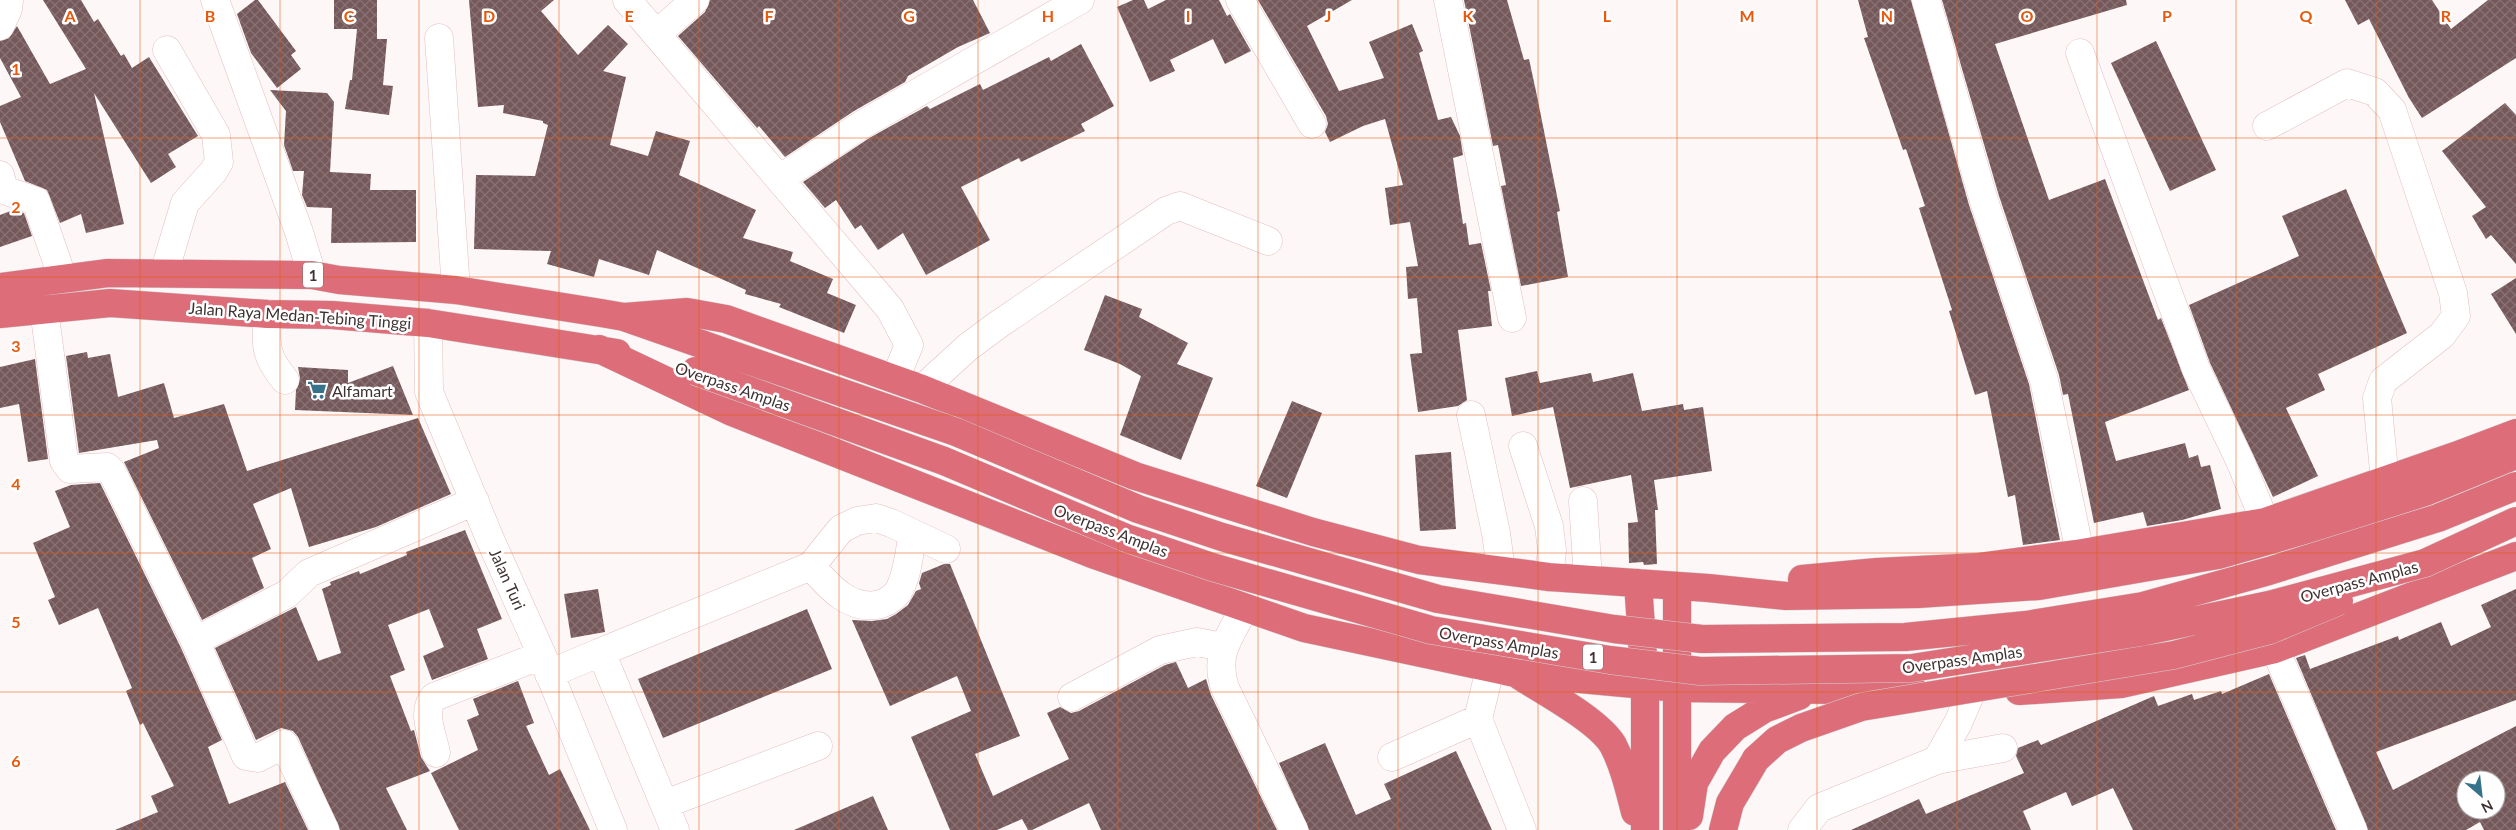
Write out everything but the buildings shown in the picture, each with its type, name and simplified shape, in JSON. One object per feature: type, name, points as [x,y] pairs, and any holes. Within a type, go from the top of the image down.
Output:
[{"type":"highway","name":"1","points":[[0,287],[108,273],[164,272],[312,275],[456,290],[624,317]]},
{"type":"highway","name":"Jalan Raya Medan-Tebing Tinggi","points":[[0,314],[110,304],[268,314],[332,315],[428,324],[599,349]]},
{"type":"highway","points":[[624,317],[687,312],[726,319],[922,389],[1135,476],[1312,532],[1419,560],[1549,577],[1708,588],[1786,596],[1918,594],[2039,586],[2218,555],[2333,522],[2424,492],[2516,455]]},
{"type":"highway","name":"Overpass Amplas","points":[[624,317],[956,432],[1138,508],[1222,537],[1438,599],[1614,629],[1702,639],[1905,637],[2026,625],[2143,606],[2269,571],[2438,518],[2516,486]]},
{"type":"highway","points":[[599,349],[732,412],[1092,554],[1244,609],[1304,628],[1502,671],[1645,686],[1812,691],[1971,693],[2122,684],[2275,649],[2516,556]]},
{"type":"highway","name":"Overpass Amplas","points":[[599,349],[695,371],[944,461],[1126,538],[1212,567],[1431,630],[1610,660],[1700,670],[1912,668],[2141,632],[2268,605],[2425,563],[2516,521]]},
{"type":"highway","points":[[1708,588],[1878,572],[1979,568],[2265,522],[2516,433]]},
{"type":"highway","points":[[1723,830],[1730,803],[1756,759],[1777,740],[1801,728],[1861,707],[2174,655],[2270,630],[2425,563]]},
{"type":"highway","points":[[1638,584],[1645,686],[1645,830]]},
{"type":"highway","points":[[1677,586],[1677,830]]},
{"type":"highway","points":[[1502,671],[1587,720],[1612,744],[1624,772],[1640,830]]},
{"type":"highway","points":[[1687,830],[1694,784],[1712,751],[1735,727],[1764,709],[1812,691]]},
{"type":"street","points":[[0,26],[8,9],[9,0]]},
{"type":"street","points":[[216,0],[299,232],[312,275]]},
{"type":"street","points":[[627,0],[890,309],[908,345],[895,379]]},
{"type":"street","points":[[657,34],[695,0]]},
{"type":"street","points":[[780,178],[863,124],[1080,0]]},
{"type":"street","points":[[1240,0],[1312,124]]},
{"type":"street","points":[[1448,0],[1512,318]]},
{"type":"street","points":[[1926,0],[1984,201],[2044,380],[2080,553]]},
{"type":"street","points":[[439,38],[456,290]]},
{"type":"street","points":[[164,272],[185,203],[213,172],[219,162],[216,135],[167,50]]},
{"type":"street","points":[[2080,53],[2196,369],[2241,463],[2265,522]]},
{"type":"street","points":[[2267,126],[2346,83],[2375,92],[2392,110],[2453,293],[2456,316],[2442,335],[2383,381],[2377,398],[2385,481]]},
{"type":"street","points":[[0,175],[4,190],[36,201],[63,279]]},
{"type":"street","points":[[922,389],[968,347],[999,324],[1166,212],[1180,206],[1268,241]]},
{"type":"street","points":[[44,309],[64,461],[70,469],[107,466],[112,472],[195,641],[246,756],[258,758],[284,744],[325,830]]},
{"type":"street","points":[[268,314],[266,348],[277,371],[285,380]]},
{"type":"street","name":"Jalan Turi","points":[[428,324],[429,392],[546,664],[613,830]]},
{"type":"street","points":[[1471,415],[1496,533],[1501,570]]},
{"type":"street","points":[[1523,446],[1549,526],[1552,550],[1549,577]]},
{"type":"street","points":[[195,641],[287,594],[310,573],[475,501]]},
{"type":"street","points":[[1584,501],[1588,580]]},
{"type":"street","points":[[436,754],[427,711],[428,703],[434,697],[546,664],[601,652],[811,566],[841,530],[857,521],[876,518],[891,523],[946,549]]},
{"type":"street","points":[[811,566],[838,594],[853,602],[870,607],[886,602],[898,592],[904,578],[913,534]]},
{"type":"street","points":[[1244,609],[1223,647],[1220,674],[1289,828]]},
{"type":"street","points":[[1072,697],[1160,650],[1197,642],[1223,647]]},
{"type":"street","points":[[2275,649],[2353,830]]},
{"type":"street","points":[[601,652],[675,830]]},
{"type":"street","points":[[1392,757],[1478,720],[1502,671]]},
{"type":"street","points":[[1937,760],[1958,723],[1971,693]]},
{"type":"street","points":[[1478,720],[1522,830]]},
{"type":"street","points":[[665,804],[818,746]]},
{"type":"street","points":[[1802,830],[1819,808],[1937,760],[2003,748]]},
{"type":"place","name":"Alfamart","points":[[317,390]]}]
